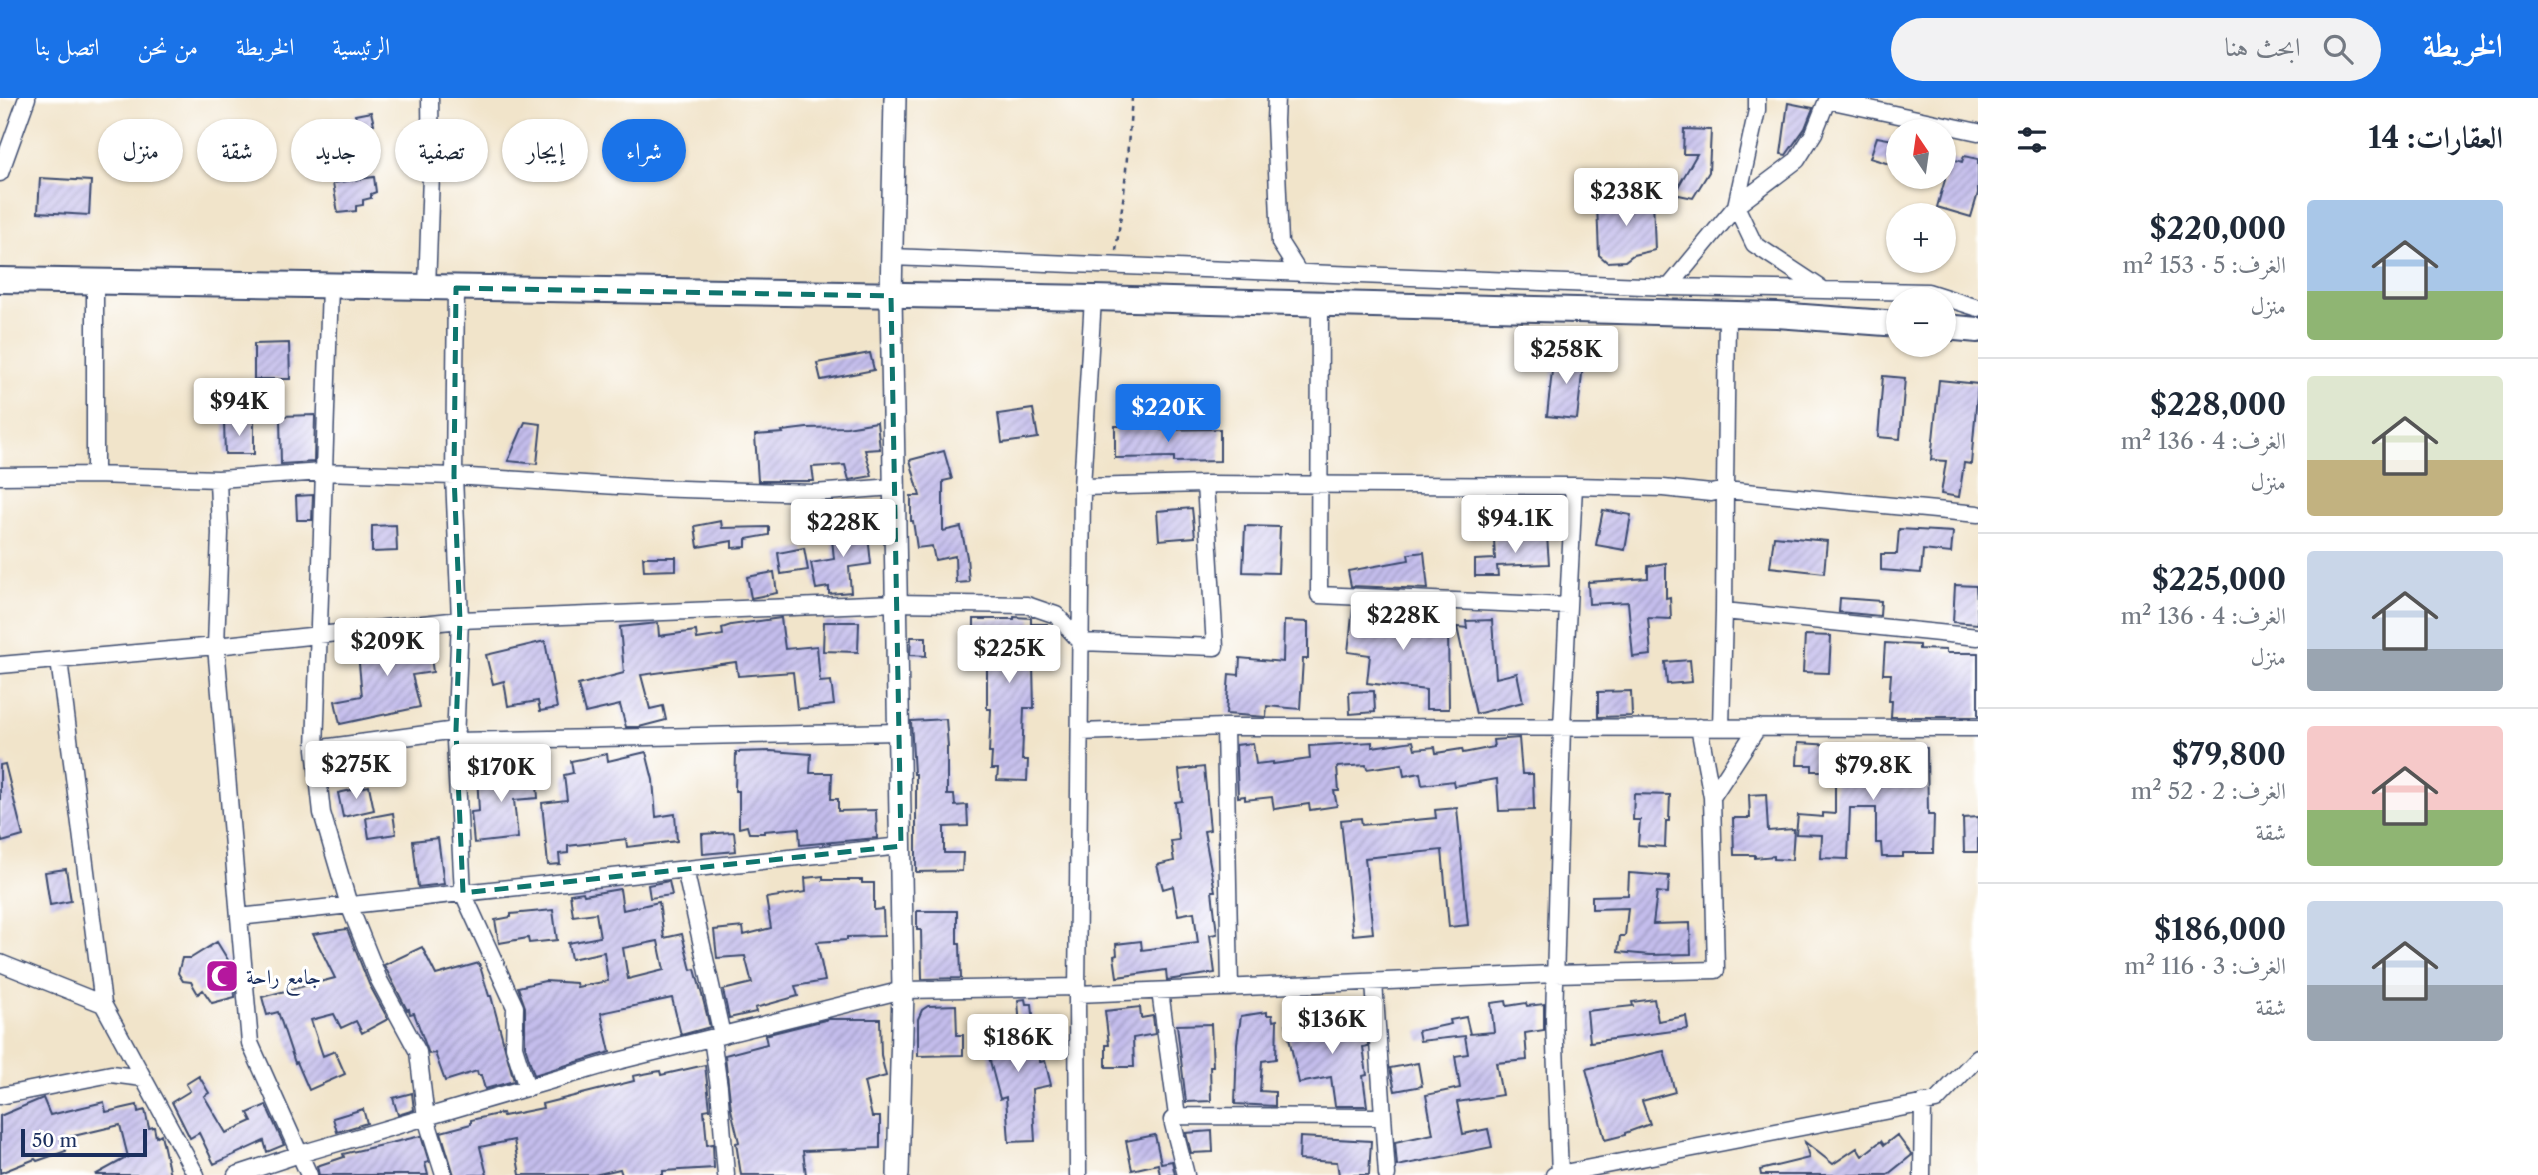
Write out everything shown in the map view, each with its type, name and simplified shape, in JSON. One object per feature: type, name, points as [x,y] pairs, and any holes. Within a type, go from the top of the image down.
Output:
[{"type":"main road","points":[[0,280],[1093,298],[1777,315],[1886,323]]},
{"type":"main road","points":[[1956,328],[1978,330]]},
{"type":"street","points":[[0,173],[27,98]]},
{"type":"street","points":[[427,288],[431,175],[430,98]]},
{"type":"street","points":[[895,98],[891,296],[903,990],[898,1175]]},
{"type":"street","points":[[1276,98],[1280,243],[1299,273]]},
{"type":"street","points":[[1756,98],[1757,110],[1736,206],[1754,244],[1824,290]]},
{"type":"street","points":[[1669,287],[1736,206],[1797,160],[1814,133],[1828,99],[1978,132]]},
{"type":"street","points":[[891,257],[1669,287],[1928,292],[1978,308]]},
{"type":"street","points":[[95,282],[95,475]]},
{"type":"street","points":[[330,286],[315,749],[322,813],[349,905],[380,980],[418,1052],[426,1118],[444,1175]]},
{"type":"street","points":[[456,288],[454,475],[460,620],[456,736],[463,893],[515,1007],[514,1047],[527,1088]]},
{"type":"street","points":[[1078,1175],[1082,487],[1093,298]]},
{"type":"street","points":[[1320,304],[1319,595],[1568,606]]},
{"type":"street","points":[[1721,727],[1727,314]]},
{"type":"street","points":[[0,475],[218,479],[323,472],[454,475],[650,488],[814,493],[894,487]]},
{"type":"street","points":[[218,479],[220,533],[216,646],[250,1043],[309,1175]]},
{"type":"street","points":[[1082,487],[1205,484],[1663,488],[1711,493],[1725,490],[1978,514]]},
{"type":"street","points":[[0,666],[460,620],[896,603],[1027,605],[1056,615],[1081,642],[1215,647],[1205,484]]},
{"type":"street","points":[[1574,486],[1562,727],[1555,974],[1558,1174],[1936,1101],[1978,1057]]},
{"type":"street","points":[[1724,611],[1978,637]]},
{"type":"street","points":[[59,660],[103,1004],[196,1175]]},
{"type":"street","points":[[1080,732],[1226,727],[1978,728]]},
{"type":"street","points":[[1226,727],[1230,988]]},
{"type":"street","points":[[236,1175],[618,1061],[903,990],[1160,991],[1716,970],[1712,797],[1699,727]]},
{"type":"street","points":[[1712,797],[1758,727]]},
{"type":"street","points":[[315,749],[456,736],[898,732]]},
{"type":"street","points":[[239,917],[901,846]]},
{"type":"street","points":[[685,869],[717,1036],[726,1175]]},
{"type":"street","points":[[0,963],[103,1004]]},
{"type":"street","points":[[1374,982],[1387,1175]]},
{"type":"street","points":[[1160,991],[1177,1116]]},
{"type":"street","points":[[0,1096],[111,1074],[143,1078]]},
{"type":"street","points":[[1922,1175],[1923,1103]]},
{"type":"street","points":[[1186,1175],[1172,1120],[1177,1116],[1383,1117]]},
{"type":"path","points":[[1114,266],[1124,193],[1132,98]]},
{"type":"highlighted area","points":[[456,288],[891,296],[901,846],[463,893],[456,730],[460,620],[454,476]]},
{"type":"building","points":[[1788,103],[1813,108],[1805,128],[1786,155],[1781,154]]},
{"type":"building","points":[[371,112],[373,119],[356,119],[355,115]]},
{"type":"building","points":[[1684,129],[1711,130],[1709,172],[1693,198],[1674,194],[1697,154],[1683,154]]},
{"type":"building","points":[[1877,137],[1886,139],[1886,163],[1870,158]]},
{"type":"building","points":[[1964,156],[1978,159],[1978,193],[1971,217],[1956,213],[1956,203],[1938,203],[1942,189],[1956,189],[1956,160],[1962,162]]},
{"type":"building","points":[[40,178],[91,181],[89,215],[38,212]]},
{"type":"building","points":[[375,182],[376,192],[371,194],[371,198],[363,200],[363,205],[356,206],[356,211],[338,213],[333,183]]},
{"type":"building","points":[[1647,193],[1653,200],[1655,250],[1633,255],[1625,261],[1607,262],[1599,255],[1597,203],[1626,202],[1630,196]]},
{"type":"building","points":[[289,343],[290,379],[254,379],[254,344]]},
{"type":"building","points":[[870,353],[874,370],[821,380],[817,363]]},
{"type":"building","points":[[1554,353],[1584,356],[1577,419],[1547,416]]},
{"type":"building","points":[[1883,376],[1905,378],[1900,439],[1878,437]]},
{"type":"building","points":[[1939,380],[1978,384],[1971,464],[1964,463],[1959,497],[1941,494],[1946,461],[1931,460]]},
{"type":"building","points":[[1033,409],[1038,438],[1002,443],[998,414]]},
{"type":"building","points":[[315,415],[314,462],[281,464],[280,416]]},
{"type":"building","points":[[254,421],[254,454],[225,454],[224,422]]},
{"type":"building","points":[[525,422],[541,424],[537,464],[508,461]]},
{"type":"building","points":[[877,422],[880,449],[865,450],[872,476],[849,480],[845,465],[812,467],[814,481],[758,481],[755,435]]},
{"type":"building","points":[[1115,426],[1161,426],[1161,430],[1220,429],[1220,461],[1174,462],[1174,457],[1115,458]]},
{"type":"building","points":[[944,451],[952,479],[943,481],[943,531],[961,527],[969,582],[956,583],[955,556],[935,560],[932,546],[917,548],[911,521],[911,496],[920,496],[910,460]]},
{"type":"building","points":[[313,495],[312,520],[297,520],[296,496]]},
{"type":"building","points":[[1192,508],[1195,537],[1159,540],[1157,511]]},
{"type":"building","points":[[1603,510],[1631,515],[1625,550],[1596,545]]},
{"type":"building","points":[[721,521],[722,528],[769,527],[769,535],[746,539],[746,547],[732,548],[732,541],[698,547],[695,526]]},
{"type":"building","points":[[396,525],[397,551],[372,552],[372,526]]},
{"type":"building","points":[[867,526],[871,564],[849,567],[851,592],[829,594],[829,587],[816,589],[811,563],[834,559],[831,529]]},
{"type":"building","points":[[1245,526],[1280,527],[1278,573],[1243,572]]},
{"type":"building","points":[[1899,529],[1953,532],[1951,553],[1923,550],[1921,573],[1881,570],[1881,554],[1897,554]]},
{"type":"building","points":[[1547,536],[1549,564],[1497,566],[1498,576],[1475,576],[1475,560],[1495,559],[1494,539]]},
{"type":"building","points":[[1774,536],[1827,541],[1824,573],[1770,567]]},
{"type":"building","points":[[804,548],[808,570],[781,574],[778,553]]},
{"type":"building","points":[[1424,552],[1428,589],[1351,586],[1348,571],[1409,560],[1408,554]]},
{"type":"building","points":[[643,557],[676,557],[676,570],[644,571]]},
{"type":"building","points":[[1666,563],[1666,598],[1670,597],[1671,619],[1648,618],[1651,655],[1633,657],[1628,602],[1589,604],[1588,582],[1648,578],[1648,566]]},
{"type":"building","points":[[774,572],[777,593],[751,598],[747,577]]},
{"type":"building","points":[[1955,585],[1976,586],[1978,624],[1953,622]]},
{"type":"building","points":[[1840,598],[1881,601],[1880,616],[1839,612]]},
{"type":"building","points":[[1353,607],[1418,610],[1417,623],[1448,626],[1449,709],[1426,709],[1426,690],[1367,683],[1370,655],[1348,652]]},
{"type":"building","points":[[781,618],[785,649],[817,646],[820,682],[831,681],[834,705],[797,709],[793,672],[738,676],[736,662],[641,675],[650,709],[663,706],[666,720],[639,727],[626,727],[620,705],[585,713],[578,685],[624,673],[620,627],[658,623],[659,636],[696,631],[697,639],[723,635],[722,628],[731,625]]},
{"type":"building","points":[[1031,618],[1031,624],[1047,624],[1047,666],[1033,665],[1034,708],[1024,708],[1022,760],[1028,760],[1027,781],[997,780],[998,769],[991,769],[991,709],[987,709],[987,665],[974,665],[974,619]]},
{"type":"building","points":[[1492,620],[1496,678],[1517,673],[1523,702],[1476,714],[1457,627],[1467,628],[1466,621]]},
{"type":"building","points":[[1284,621],[1308,622],[1308,659],[1303,659],[1300,709],[1267,706],[1266,717],[1226,714],[1229,674],[1239,675],[1240,658],[1283,662]]},
{"type":"building","points":[[824,622],[859,622],[858,652],[823,651]]},
{"type":"building","points":[[428,635],[433,672],[412,675],[420,707],[340,724],[335,701],[362,696],[357,642]]},
{"type":"building","points":[[1805,635],[1831,636],[1829,673],[1803,672]]},
{"type":"building","points":[[911,637],[926,637],[926,656],[910,655]]},
{"type":"building","points":[[545,641],[557,708],[540,711],[538,701],[508,706],[504,681],[493,684],[486,655]]},
{"type":"building","points":[[1885,643],[1919,645],[1919,649],[1946,650],[1946,653],[1978,653],[1978,717],[1891,717],[1891,674],[1883,674]]},
{"type":"building","points":[[1690,660],[1692,682],[1667,684],[1665,662]]},
{"type":"building","points":[[1374,691],[1375,712],[1350,714],[1349,692]]},
{"type":"building","points":[[1631,691],[1632,716],[1598,717],[1598,692]]},
{"type":"building","points":[[946,719],[947,795],[954,795],[955,806],[967,805],[968,826],[944,827],[944,853],[963,853],[962,871],[916,872],[916,774],[911,721]]},
{"type":"building","points":[[1519,738],[1522,774],[1533,774],[1534,810],[1499,811],[1497,779],[1454,786],[1453,781],[1422,785],[1420,773],[1404,776],[1402,764],[1367,769],[1366,765],[1337,767],[1339,791],[1334,791],[1337,806],[1310,810],[1309,804],[1274,809],[1272,797],[1245,800],[1245,796],[1238,797],[1236,745],[1253,743],[1256,764],[1273,764],[1310,759],[1309,746],[1372,742],[1372,747],[1413,741],[1415,749],[1435,747],[1436,753],[1462,749],[1463,753],[1494,747],[1493,740]]},
{"type":"building","points":[[1798,743],[1833,745],[1833,755],[1843,755],[1843,763],[1904,763],[1904,748],[1927,748],[1928,815],[1934,815],[1933,853],[1903,853],[1903,857],[1882,857],[1881,843],[1876,843],[1876,808],[1850,808],[1848,859],[1821,858],[1822,835],[1796,834],[1798,815],[1823,817],[1823,813],[1835,814],[1835,771],[1812,771],[1812,765],[1797,765]]},
{"type":"building","points":[[646,752],[653,780],[656,817],[675,814],[677,841],[627,847],[626,839],[568,846],[568,853],[559,854],[560,864],[548,865],[542,803],[567,800],[564,775],[573,773],[571,761],[607,754],[608,761]]},
{"type":"building","points":[[736,752],[811,754],[810,773],[832,773],[831,799],[838,799],[838,811],[876,810],[877,838],[800,845],[799,828],[749,833],[747,826],[739,828],[739,791],[735,791]]},
{"type":"building","points":[[340,761],[342,780],[329,782],[327,763]]},
{"type":"building","points":[[5,764],[23,836],[2,842],[0,765]]},
{"type":"building","points":[[1204,767],[1210,830],[1204,831],[1215,891],[1212,891],[1217,934],[1210,935],[1215,973],[1167,980],[1166,970],[1117,977],[1114,956],[1117,955],[1116,944],[1141,941],[1142,950],[1198,943],[1194,912],[1178,915],[1173,886],[1163,889],[1157,865],[1174,861],[1171,841],[1179,840],[1175,802],[1182,801],[1179,770]]},
{"type":"building","points":[[536,772],[538,798],[514,800],[518,838],[474,843],[471,812],[479,811],[477,774]]},
{"type":"building","points":[[369,786],[374,810],[343,817],[338,793]]},
{"type":"building","points":[[1634,794],[1670,795],[1665,847],[1638,845],[1640,820],[1633,820]]},
{"type":"building","points":[[1766,794],[1768,831],[1794,829],[1792,860],[1774,859],[1774,856],[1755,858],[1755,855],[1734,855],[1733,818],[1750,818],[1749,795]]},
{"type":"building","points":[[1457,808],[1468,925],[1449,927],[1442,850],[1365,858],[1373,933],[1353,935],[1341,820],[1361,818],[1362,825],[1436,818],[1435,810]]},
{"type":"building","points":[[393,813],[396,834],[369,838],[366,818]]},
{"type":"building","points":[[1978,817],[1978,852],[1964,852],[1963,818]]},
{"type":"building","points":[[734,832],[736,851],[703,854],[702,834]]},
{"type":"building","points":[[438,838],[444,884],[418,887],[413,841]]},
{"type":"building","points":[[66,869],[71,901],[50,905],[45,872]]},
{"type":"building","points":[[1629,873],[1669,876],[1668,893],[1657,892],[1653,924],[1690,923],[1691,954],[1650,955],[1618,952],[1620,936],[1625,936],[1628,908],[1592,909],[1592,896],[1628,895]]},
{"type":"building","points":[[823,876],[823,880],[862,880],[862,883],[874,883],[874,910],[883,909],[884,936],[847,937],[847,940],[817,942],[825,981],[795,986],[798,996],[755,1008],[756,1012],[729,1018],[723,990],[752,983],[745,956],[717,958],[714,930],[743,927],[744,935],[771,928],[766,898],[806,892],[805,878]]},
{"type":"building","points":[[669,881],[672,895],[650,898],[648,885]]},
{"type":"building","points":[[620,889],[623,910],[659,902],[664,938],[682,934],[691,970],[695,969],[710,1027],[681,1035],[672,998],[601,1013],[610,1052],[534,1075],[525,1046],[525,1007],[518,987],[545,981],[576,983],[577,987],[608,981],[604,952],[571,959],[568,943],[600,937],[596,913],[573,916],[570,894],[583,892],[584,895]],"holes":[[[658,941],[664,970],[628,979],[623,948]]]},
{"type":"building","points":[[553,910],[557,940],[529,943],[528,938],[499,943],[495,920],[511,917],[511,914]]},
{"type":"building","points":[[917,911],[957,911],[961,978],[922,979],[921,930],[917,930]]},
{"type":"building","points":[[347,929],[369,984],[388,1019],[362,1033],[356,1021],[341,1028],[334,1014],[311,1020],[323,1056],[335,1051],[345,1074],[309,1090],[297,1062],[295,1063],[278,1012],[267,1015],[262,997],[335,978],[313,934]]},
{"type":"building","points":[[217,942],[233,968],[235,997],[212,1003],[203,990],[198,994],[191,982],[183,981],[178,973],[182,958],[191,958]]},
{"type":"building","points":[[422,947],[436,975],[479,963],[491,996],[514,1081],[485,1089],[477,1071],[445,1081],[435,1053],[429,1054],[414,1013],[410,1014],[409,1009],[407,1010],[384,965]]},
{"type":"building","points":[[1025,999],[1026,1004],[1032,1004],[1034,1025],[1031,1026],[1040,1062],[1045,1061],[1051,1085],[1032,1089],[1035,1141],[1009,1142],[1006,1097],[1000,1099],[984,1038],[1020,1029],[1018,1000]]},
{"type":"building","points":[[1654,999],[1658,1021],[1686,1016],[1688,1029],[1590,1042],[1587,1011],[1633,1006],[1632,1002]]},
{"type":"building","points":[[1506,1001],[1507,1006],[1544,1004],[1544,1030],[1525,1033],[1527,1060],[1496,1063],[1502,1095],[1457,1102],[1463,1134],[1488,1129],[1492,1147],[1397,1166],[1395,1142],[1433,1134],[1426,1095],[1460,1088],[1455,1056],[1468,1054],[1465,1036],[1420,1041],[1418,1031],[1451,1024],[1450,1020],[1466,1017],[1470,1034],[1494,1032],[1491,1003]]},
{"type":"building","points":[[956,1005],[957,1035],[963,1035],[963,1055],[918,1056],[918,1019],[922,1010],[928,1006]]},
{"type":"building","points":[[1140,1007],[1141,1018],[1153,1016],[1155,1034],[1133,1038],[1134,1067],[1106,1067],[1106,1045],[1109,1045],[1105,1011]]},
{"type":"building","points":[[1267,1012],[1267,1015],[1272,1015],[1273,1021],[1277,1020],[1276,1059],[1262,1061],[1260,1091],[1275,1092],[1275,1106],[1235,1104],[1237,1043],[1241,1016]]},
{"type":"building","points":[[1328,1017],[1329,1022],[1366,1018],[1368,1046],[1363,1047],[1367,1075],[1363,1076],[1367,1106],[1335,1106],[1331,1077],[1299,1083],[1286,1024]]},
{"type":"building","points":[[829,1019],[880,1019],[881,1055],[886,1076],[864,1082],[872,1117],[880,1117],[880,1148],[803,1151],[806,1175],[741,1175],[736,1143],[739,1142],[731,1109],[725,1055],[767,1044],[765,1035]]},
{"type":"building","points":[[1211,1024],[1211,1101],[1186,1102],[1177,1025]]},
{"type":"building","points":[[1664,1051],[1675,1092],[1642,1101],[1650,1124],[1605,1140],[1586,1069]]},
{"type":"building","points":[[1418,1063],[1422,1086],[1395,1091],[1390,1068]]},
{"type":"building","points":[[705,1065],[710,1109],[704,1110],[707,1145],[713,1144],[714,1168],[663,1171],[663,1175],[622,1175],[620,1169],[594,1175],[520,1175],[514,1140],[480,1147],[487,1175],[454,1175],[441,1132],[471,1124],[471,1120],[543,1108],[542,1104],[634,1081],[633,1076],[660,1071],[661,1075]]},
{"type":"building","points":[[199,1076],[209,1093],[204,1096],[226,1133],[252,1121],[248,1113],[266,1105],[284,1145],[267,1152],[264,1141],[214,1164],[199,1133],[190,1138],[172,1102],[190,1091],[186,1084]]},
{"type":"building","points":[[412,1093],[414,1110],[398,1115],[393,1098]]},
{"type":"building","points":[[43,1098],[50,1115],[104,1102],[106,1112],[137,1105],[138,1112],[145,1110],[149,1128],[154,1127],[156,1137],[161,1134],[170,1175],[95,1175],[128,1157],[120,1125],[61,1139],[66,1151],[37,1161],[35,1159],[0,1173],[0,1116]]},
{"type":"building","points":[[363,1109],[367,1123],[337,1132],[333,1118]]},
{"type":"building","points":[[1212,1131],[1213,1152],[1191,1153],[1186,1133]]},
{"type":"building","points":[[1155,1135],[1161,1163],[1172,1161],[1175,1175],[1160,1175],[1158,1164],[1132,1170],[1126,1141]]},
{"type":"building","points":[[1897,1135],[1912,1155],[1887,1175],[1761,1175],[1760,1170],[1809,1158],[1805,1142],[1833,1164],[1857,1148],[1862,1156],[1881,1141],[1884,1145]]},
{"type":"building","points":[[421,1136],[429,1162],[425,1163],[428,1175],[319,1175],[317,1166],[344,1157],[343,1154]]},
{"type":"building","points":[[1300,1137],[1371,1141],[1369,1175],[1339,1175],[1337,1162],[1299,1160]]},
{"type":"place","name":"جامع راحة","points":[[222,976]]}]
